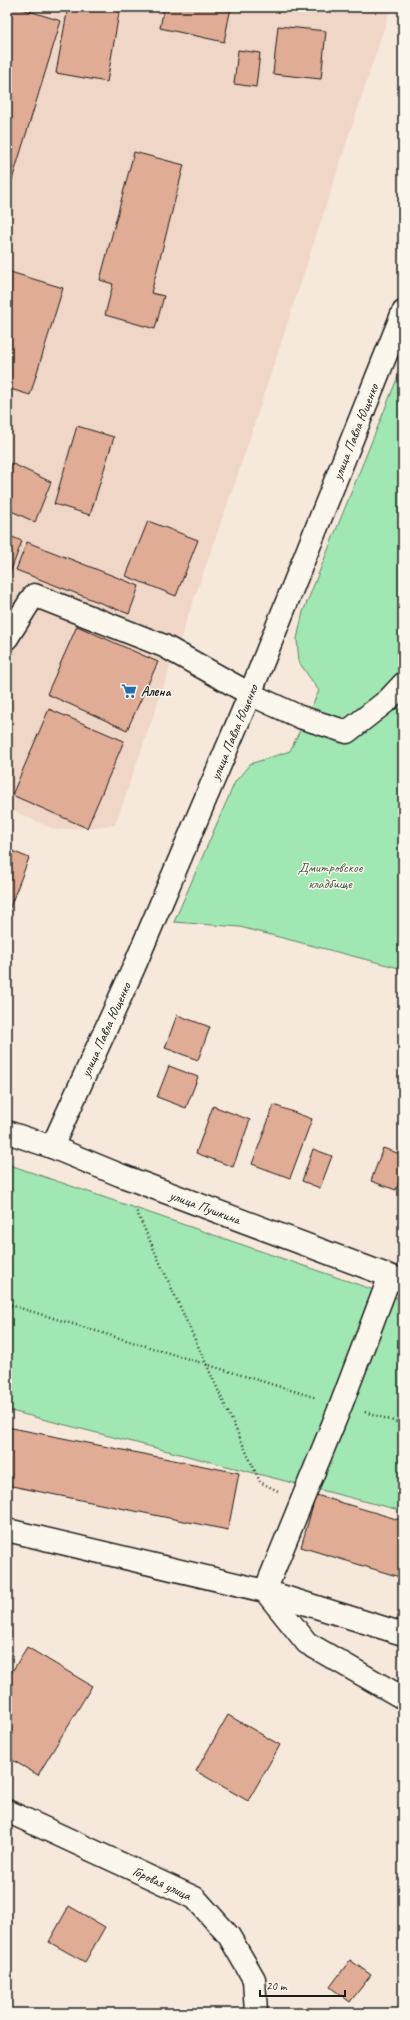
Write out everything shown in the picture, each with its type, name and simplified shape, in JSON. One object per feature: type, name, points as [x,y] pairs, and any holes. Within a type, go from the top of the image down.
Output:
[{"type":"street","name":"улица Павла Ющенко","points":[[52,1146],[134,967],[250,694],[403,312]]},
{"type":"street","points":[[7,638],[34,595],[164,646],[250,694],[300,716],[346,732],[388,700],[403,684]]},
{"type":"street","name":"улица Пушкина","points":[[7,1132],[52,1146],[120,1175],[397,1278]]},
{"type":"street","points":[[265,1591],[341,1405],[397,1278]]},
{"type":"street","points":[[7,1530],[265,1591],[403,1634]]},
{"type":"street","points":[[265,1591],[307,1643],[403,1698]]},
{"type":"street","name":"Горовая улица","points":[[7,1810],[195,1898],[229,1936],[254,1979],[256,2013]]},
{"type":"path","points":[[120,1175],[208,1365],[260,1482],[301,1502]]},
{"type":"path","points":[[7,1304],[403,1424]]},
{"type":"shaded area","points":[[7,7],[391,7],[241,465],[115,825],[56,830],[7,808]]},
{"type":"green space","name":"Дмитровское кладбище","points":[[403,364],[403,969],[240,927],[174,922],[235,782],[250,764],[290,751],[319,691],[299,662],[297,639],[303,612]]},
{"type":"green space","points":[[7,1164],[403,1300],[403,1511],[7,1410]]},
{"type":"building","points":[[7,7],[16,7],[61,21],[7,196]]},
{"type":"building","points":[[68,7],[120,7],[107,82],[56,73]]},
{"type":"building","points":[[164,7],[231,7],[224,42],[160,28]]},
{"type":"building","points":[[278,26],[326,31],[321,79],[273,74]]},
{"type":"building","points":[[238,50],[260,53],[256,87],[234,84]]},
{"type":"building","points":[[134,152],[184,165],[151,293],[164,296],[155,329],[105,315],[113,284],[100,280]]},
{"type":"building","points":[[7,271],[63,288],[30,395],[7,388]]},
{"type":"building","points":[[77,426],[114,437],[90,515],[54,504]]},
{"type":"building","points":[[11,463],[51,482],[35,522],[7,509],[7,473]]},
{"type":"building","points":[[148,521],[198,540],[176,596],[126,576]]},
{"type":"building","points":[[7,535],[22,541],[7,581]]},
{"type":"building","points":[[27,542],[139,586],[129,614],[16,570]]},
{"type":"building","points":[[77,626],[158,662],[127,730],[47,694]]},
{"type":"building","points":[[49,709],[124,741],[87,828],[12,795]]},
{"type":"building","points":[[7,849],[29,858],[7,915]]},
{"type":"building","points":[[177,1015],[210,1027],[198,1060],[165,1048]]},
{"type":"building","points":[[169,1066],[198,1077],[186,1108],[157,1097]]},
{"type":"building","points":[[274,1105],[312,1119],[290,1178],[252,1164]]},
{"type":"building","points":[[213,1106],[250,1120],[233,1167],[196,1153]]},
{"type":"building","points":[[383,1148],[403,1155],[403,1172],[396,1190],[371,1181]]},
{"type":"building","points":[[313,1149],[332,1156],[320,1188],[302,1181]]},
{"type":"building","points":[[7,1427],[239,1473],[228,1530],[7,1485]]},
{"type":"building","points":[[316,1495],[403,1521],[403,1578],[301,1547]]},
{"type":"building","points":[[27,1647],[92,1686],[38,1775],[7,1757],[7,1680]]},
{"type":"building","points":[[228,1715],[280,1745],[248,1801],[196,1771]]},
{"type":"building","points":[[69,1906],[105,1927],[85,1962],[49,1942]]},
{"type":"building","points":[[350,1960],[371,1975],[350,2002],[330,1987]]},
{"type":"place","name":"Алена","points":[[129,691]]}]
